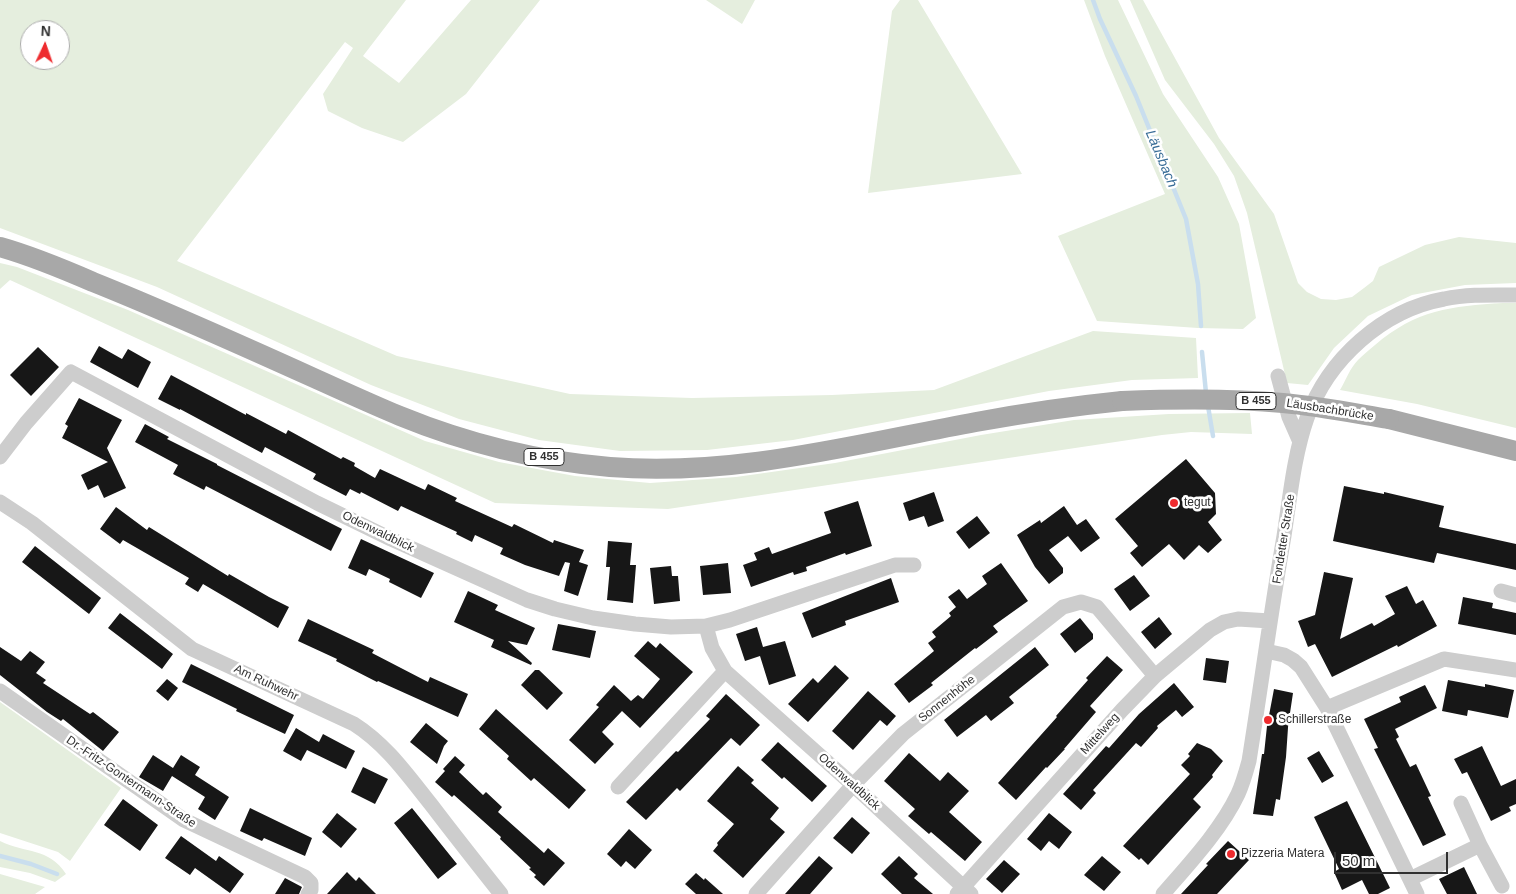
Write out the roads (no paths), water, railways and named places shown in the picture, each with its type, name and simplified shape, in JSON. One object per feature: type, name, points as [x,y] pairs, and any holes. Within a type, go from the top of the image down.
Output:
[{"type":"main road","name":"Läusbachbrücke","points":[[0,246],[35,258],[131,297],[401,416],[482,443],[570,462],[650,469],[729,466],[830,451],[1037,411],[1122,401],[1175,399],[1274,402],[1336,410],[1389,420],[1516,451]]},
{"type":"street","name":"Fondetter Straße","points":[[1163,894],[1227,813],[1238,794],[1249,761],[1270,620],[1300,442],[1307,417],[1323,385],[1350,350],[1371,332],[1393,318],[1417,307],[1443,299],[1469,295],[1516,295]]},
{"type":"street","name":"Odenwaldblick","points":[[0,457],[26,423],[71,372],[334,511],[399,543],[527,600],[555,610],[610,620],[671,627],[706,626],[730,620],[895,564],[914,565]]},
{"type":"street","points":[[1278,376],[1290,417],[1300,442]]},
{"type":"street","name":"Am Ruhwehr","points":[[0,502],[32,523],[192,649],[354,724],[372,736],[387,750],[414,783],[501,894]]},
{"type":"street","name":"Sonnenhöhe","points":[[756,894],[853,785],[903,734],[1063,607],[1081,602],[1097,607],[1155,676]]},
{"type":"street","name":"Mittelweg","points":[[964,892],[1122,710],[1155,676],[1210,630],[1224,622],[1238,619],[1270,620]]},
{"type":"street","name":"Odenwaldblick","points":[[706,626],[712,648],[725,671],[853,785],[964,892]]},
{"type":"street","points":[[1266,651],[1284,655],[1301,667],[1327,708],[1417,894]]},
{"type":"street","points":[[1327,708],[1444,659],[1516,670]]},
{"type":"street","points":[[618,788],[725,671]]},
{"type":"street","name":"Dr.-Fritz-Gontermann-Straße","points":[[0,691],[184,820],[305,877],[311,883],[311,890],[308,894]]},
{"type":"street","points":[[1461,803],[1480,845],[1502,886]]},
{"type":"street","points":[[1410,879],[1480,845]]},
{"type":"waterway","name":"Läusbach","points":[[1093,0],[1136,96],[1186,219],[1198,284],[1201,326]]},
{"type":"waterway","points":[[1202,352],[1206,393]]},
{"type":"waterway","points":[[1208,406],[1213,436]]},
{"type":"waterway","points":[[0,856],[31,864],[57,874]]},
{"type":"place","name":"tegut","points":[[1174,503]]},
{"type":"place","name":"Schillerstraße","points":[[1268,720]]},
{"type":"place","name":"Pizzeria Matera","points":[[1231,854]]}]
